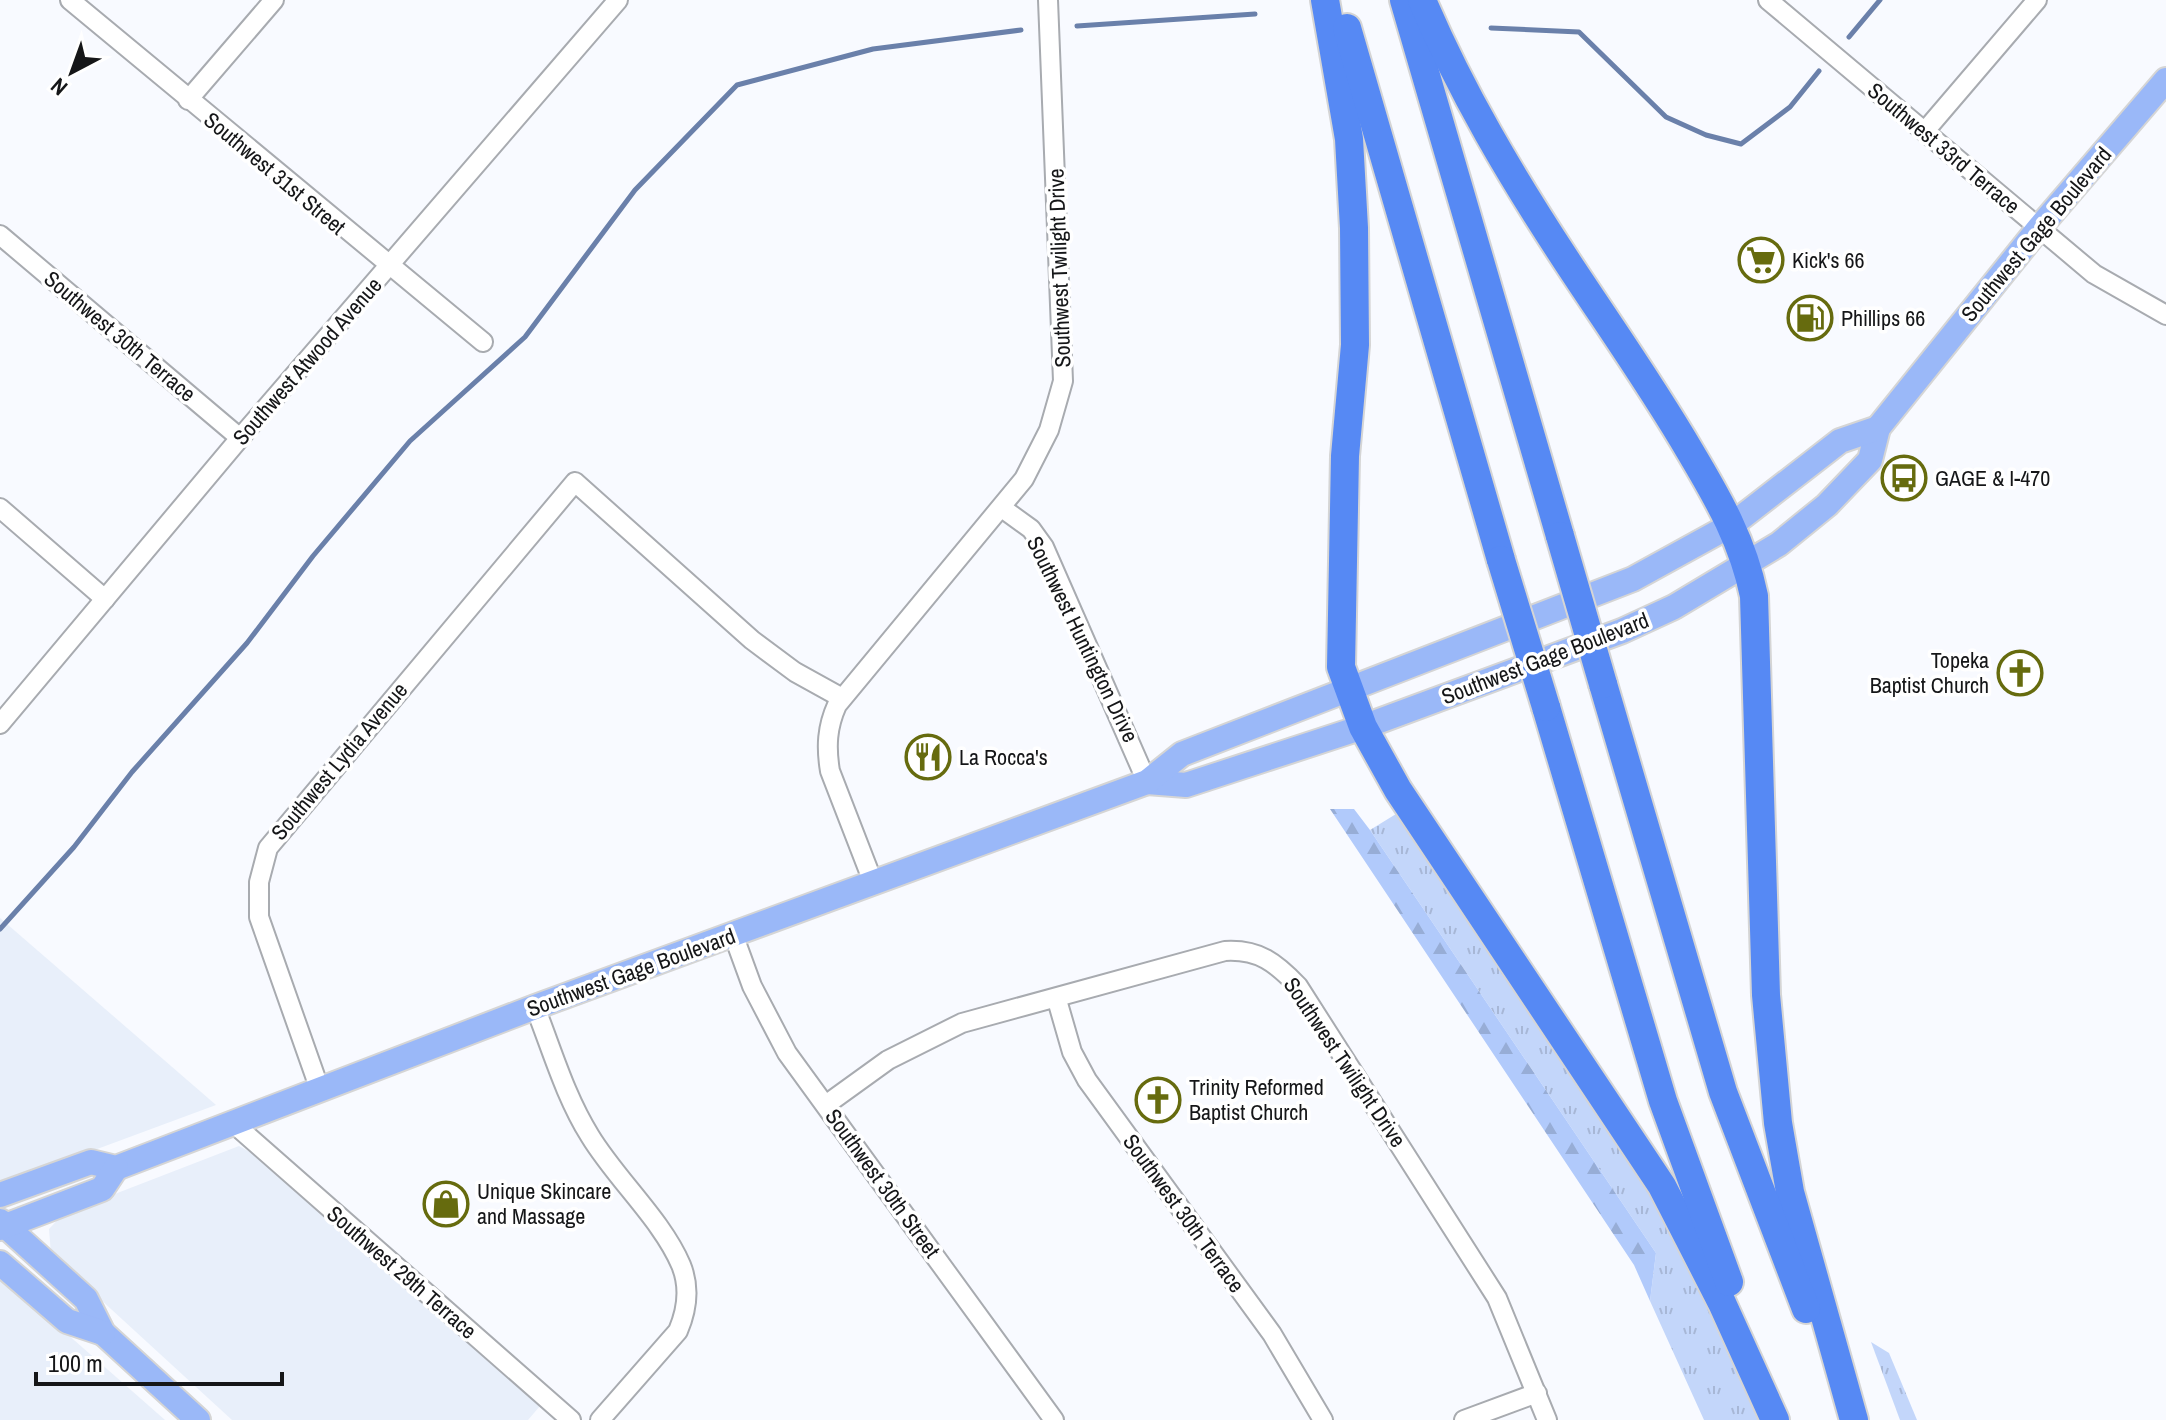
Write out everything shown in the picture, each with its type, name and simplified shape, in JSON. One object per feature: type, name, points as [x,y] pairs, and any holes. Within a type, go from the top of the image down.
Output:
[{"type":"highway","points":[[1325,0],[1349,139],[1354,228],[1355,345],[1345,456],[1341,667],[1363,727],[1398,790],[1662,1186],[1722,1303],[1775,1420]]},
{"type":"highway","points":[[1339,0],[1501,560],[1663,1101],[1775,1420]]},
{"type":"highway","points":[[1404,0],[1723,1092],[1853,1420]]},
{"type":"highway","points":[[1422,0],[1485,130],[1566,259],[1648,380],[1733,524],[1748,564],[1754,596],[1766,995],[1776,1110],[1790,1192],[1853,1420]]},
{"type":"main road","name":"Southwest Gage Boulevard","points":[[1147,782],[1186,785],[1363,727],[1622,631],[1701,594],[1748,564],[1791,534],[1848,484],[1870,460],[1878,428],[2039,228],[2166,80]]},
{"type":"main road","name":"Southwest Gage Boulevard","points":[[0,1195],[91,1162],[116,1168],[535,1007],[1147,782],[1182,754],[1348,687],[1604,592],[1733,524],[1840,441],[1878,428]]},
{"type":"main road","name":"Southwest Gage Boulevard","points":[[2,1225],[102,1189],[116,1168]]},
{"type":"main road","points":[[2,1225],[86,1299],[103,1333],[198,1420]]},
{"type":"main road","points":[[0,1263],[67,1321],[103,1333]]},
{"type":"street","name":"Southwest 31st Street","points":[[70,0],[483,342]]},
{"type":"street","points":[[188,100],[274,0]]},
{"type":"street","name":"Southwest Atwood Avenue","points":[[0,724],[240,438],[618,0]]},
{"type":"street","name":"Southwest Twilight Drive","points":[[873,882],[828,762],[829,726],[842,698],[1002,508],[1042,447],[1063,381],[1048,0]]},
{"type":"street","name":"Southwest 33rd Terrace","points":[[1768,0],[2094,274],[2166,315]]},
{"type":"street","points":[[1925,131],[2037,0]]},
{"type":"street","name":"Southwest 30th Terrace","points":[[0,235],[240,438]]},
{"type":"street","name":"Southwest Lydia Avenue","points":[[320,1090],[259,917],[259,882],[268,848],[274,837],[575,482],[710,598],[752,640],[795,672],[842,698]]},
{"type":"street","points":[[0,508],[105,599]]},
{"type":"street","name":"Southwest Huntington Drive","points":[[1002,508],[1031,529],[1044,547],[1147,782]]},
{"type":"street","name":"Southwest 30th Street","points":[[733,934],[752,986],[776,1035],[1054,1420]]},
{"type":"street","name":"Southwest Twilight Drive","points":[[827,1104],[924,1039],[987,1015],[1057,1000],[1225,951],[1253,952],[1278,965],[1298,986],[1497,1298],[1547,1420]]},
{"type":"street","name":"Southwest 30th Terrace","points":[[1057,1000],[1072,1052],[1087,1080],[1272,1334],[1323,1420]]},
{"type":"street","points":[[535,1007],[565,1085],[590,1136],[682,1266],[687,1287],[684,1317],[678,1331],[600,1420]]},
{"type":"street","name":"Southwest 29th Terrace","points":[[233,1123],[571,1420]]},
{"type":"street","points":[[1464,1420],[1537,1393]]},
{"type":"shaded area","points":[[0,918],[216,1105],[0,1185]]},
{"type":"shaded area","points":[[239,1146],[250,1152],[540,1406],[528,1420],[232,1420],[51,1254],[49,1229],[63,1214]]},
{"type":"shaded area","points":[[0,1275],[165,1420],[0,1420]]},
{"type":"green space","points":[[1330,809],[1354,809],[1370,830],[1656,1253],[1650,1301],[1634,1265]]},
{"type":"green space","points":[[1396,814],[1661,1206],[1758,1420],[1704,1420],[1650,1301],[1656,1253],[1370,830]]},
{"type":"green space","points":[[1871,1342],[1889,1353],[1917,1420],[1900,1420]]},
{"type":"waterway","points":[[1849,37],[1880,0]]},
{"type":"waterway","points":[[1077,26],[1255,14]]},
{"type":"waterway","points":[[1491,28],[1579,32],[1666,117],[1706,135],[1741,144],[1790,107],[1819,71]]},
{"type":"waterway","points":[[0,929],[74,847],[132,772],[247,643],[313,556],[410,441],[525,337],[635,190],[737,85],[873,49],[1021,30]]},
{"type":"place","name":"Kick's 66","points":[[1761,260]]},
{"type":"place","name":"Phillips 66","points":[[1810,318]]},
{"type":"place","name":"GAGE & I-470","points":[[1904,478]]},
{"type":"place","name":"Topeka Baptist Church","points":[[2020,673]]},
{"type":"place","name":"La Rocca's","points":[[928,757]]},
{"type":"place","name":"Trinity Reformed Baptist Church","points":[[1158,1100]]},
{"type":"place","name":"Unique Skincare and Massage","points":[[446,1204]]}]
